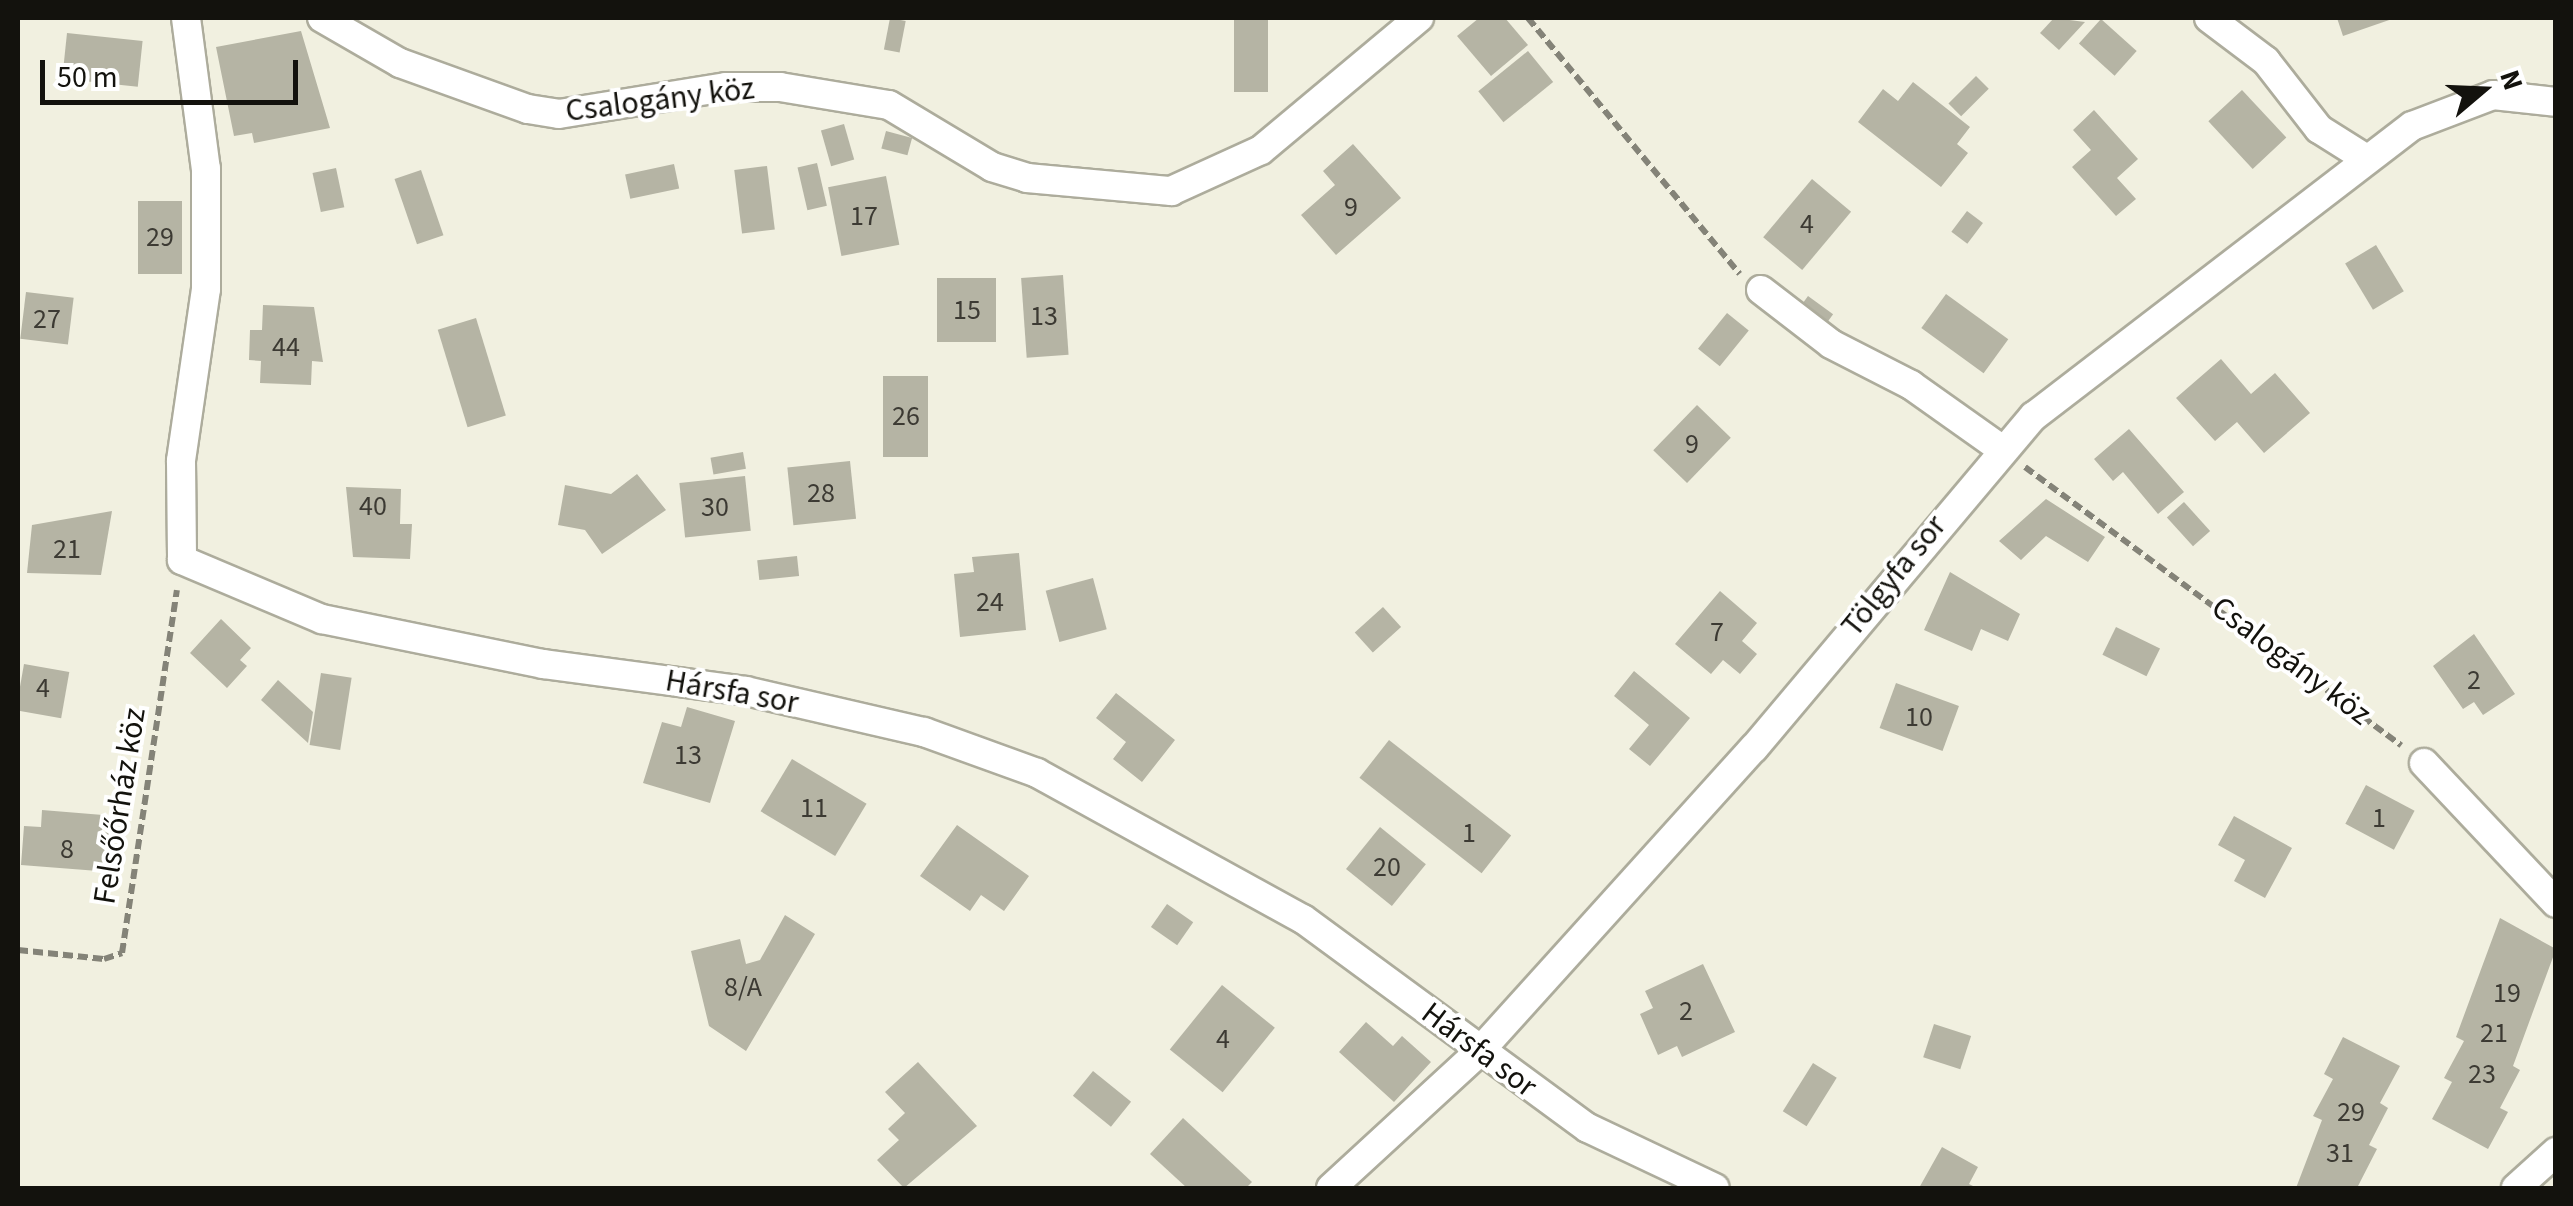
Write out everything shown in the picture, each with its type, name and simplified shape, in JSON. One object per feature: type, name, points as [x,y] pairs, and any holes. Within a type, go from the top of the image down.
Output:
[{"type":"street","points":[[182,560],[181,461],[206,289],[206,169],[186,18]]},
{"type":"street","name":"Csalogány köz","points":[[322,18],[400,63],[528,109],[559,114],[726,87],[780,88],[889,105],[992,167],[1027,178],[1171,192],[1261,150],[1419,18]]},
{"type":"street","points":[[2209,18],[2266,61],[2319,129],[2365,158]]},
{"type":"street","name":"Tölgyfa sor","points":[[1331,1188],[1478,1053],[1754,748],[2000,448],[2365,158],[2462,102],[2520,94],[2556,102]]},
{"type":"street","points":[[1761,290],[1831,344],[1912,385],[2000,448]]},
{"type":"street","name":"Hársfa sor","points":[[182,560],[322,618],[543,664],[746,691],[1003,759],[1303,919],[1478,1053],[1588,1128],[1715,1188]]},
{"type":"street","points":[[2424,763],[2556,903]]},
{"type":"street","points":[[2516,1188],[2556,1152]]},
{"type":"path","points":[[1528,18],[1732,267],[1761,290]]},
{"type":"path","name":"Csalogány köz","points":[[2000,448],[2424,763]]},
{"type":"path","name":"Felsőőrház köz","points":[[18,950],[104,959],[122,953],[182,560]]},
{"type":"building","points":[[890,18],[906,21],[900,52],[884,49]]},
{"type":"building","points":[[1234,18],[1268,18],[1268,92],[1234,92]]},
{"type":"building","points":[[1479,18],[1505,18],[1528,45],[1491,76],[1457,36]]},
{"type":"building","points":[[2054,18],[2085,22],[2059,50],[2040,33]]},
{"type":"building","points":[[2337,18],[2395,18],[2343,36]]},
{"type":"building","points":[[2101,19],[2137,51],[2115,76],[2079,44]]},
{"type":"building","points":[[301,31],[330,128],[254,143],[252,133],[234,136],[216,47]]},
{"type":"building","points":[[67,33],[143,41],[138,87],[62,79]]},
{"type":"building","points":[[1528,51],[1553,82],[1503,122],[1478,91]]},
{"type":"building","points":[[1976,76],[1989,89],[1961,116],[1948,104]]},
{"type":"building","points":[[1913,82],[1970,127],[1957,144],[1968,153],[1941,187],[1858,122],[1883,89],[1898,101]]},
{"type":"building","points":[[2242,90],[2286,138],[2253,169],[2208,121]]},
{"type":"building","points":[[2094,110],[2138,159],[2117,178],[2136,199],[2116,216],[2072,167],[2091,150],[2073,130]]},
{"type":"building","points":[[844,124],[854,160],[831,166],[821,131]]},
{"type":"building","points":[[886,131],[912,138],[907,155],[881,148]]},
{"type":"building","points":[[1353,144],[1401,198],[1336,255],[1301,215],[1335,185],[1323,171]]},
{"type":"building","points":[[817,163],[827,206],[807,210],[798,167]]},
{"type":"building","points":[[674,164],[679,188],[630,199],[625,174]]},
{"type":"building","points":[[767,166],[775,230],[742,234],[734,170]]},
{"type":"building","points":[[336,168],[344,207],[321,212],[313,173]]},
{"type":"building","points":[[421,170],[443,235],[417,244],[395,179]]},
{"type":"building","points":[[886,176],[899,245],[841,256],[828,187]]},
{"type":"building","points":[[1812,179],[1851,212],[1802,270],[1763,237]]},
{"type":"building","points":[[138,201],[182,201],[182,274],[138,274]]},
{"type":"building","points":[[1967,211],[1983,223],[1967,244],[1951,232]]},
{"type":"building","points":[[2376,245],[2404,291],[2373,310],[2345,264]]},
{"type":"building","points":[[1063,275],[1069,355],[1027,358],[1021,278]]},
{"type":"building","points":[[937,278],[996,278],[996,342],[937,342]]},
{"type":"building","points":[[26,292],[74,298],[68,344],[20,339]]},
{"type":"building","points":[[1946,294],[2008,339],[1984,373],[1921,328]]},
{"type":"building","points":[[1808,296],[1833,314],[1824,327],[1799,309]]},
{"type":"building","points":[[263,305],[314,307],[323,362],[312,361],[311,385],[260,383],[261,361],[249,360],[250,330],[262,330]]},
{"type":"building","points":[[1727,313],[1749,331],[1720,366],[1698,349]]},
{"type":"building","points":[[476,318],[506,416],[468,427],[438,330]]},
{"type":"building","points":[[2221,359],[2251,394],[2275,373],[2310,413],[2264,453],[2237,422],[2215,441],[2176,398]]},
{"type":"building","points":[[883,376],[928,376],[928,457],[883,457]]},
{"type":"building","points":[[1697,405],[1731,438],[1687,483],[1653,450]]},
{"type":"building","points":[[2129,429],[2184,492],[2158,514],[2123,472],[2113,481],[2094,459]]},
{"type":"building","points":[[743,452],[746,469],[713,474],[711,458]]},
{"type":"building","points":[[850,461],[856,519],[793,525],[787,468]]},
{"type":"building","points":[[637,474],[666,510],[602,554],[585,530],[558,525],[565,485],[611,494]]},
{"type":"building","points":[[745,476],[751,531],[685,538],[679,483]]},
{"type":"building","points":[[346,487],[401,489],[400,524],[412,524],[410,559],[353,557]]},
{"type":"building","points":[[2046,499],[2105,537],[2088,562],[2046,536],[2021,560],[1999,541]]},
{"type":"building","points":[[2184,502],[2210,531],[2193,546],[2167,517]]},
{"type":"building","points":[[112,511],[101,575],[27,573],[32,525]]},
{"type":"building","points":[[1019,553],[1026,630],[960,637],[954,574],[974,572],[972,557]]},
{"type":"building","points":[[797,556],[799,576],[759,580],[757,560]]},
{"type":"building","points":[[1950,572],[2020,614],[2008,641],[1981,629],[1972,651],[1924,630]]},
{"type":"building","points":[[1093,578],[1107,629],[1059,642],[1046,591]]},
{"type":"building","points":[[1720,591],[1757,623],[1742,641],[1757,654],[1740,674],[1723,660],[1711,674],[1675,644]]},
{"type":"building","points":[[1383,607],[1401,627],[1373,652],[1355,632]]},
{"type":"building","points":[[221,619],[251,648],[240,660],[247,666],[227,688],[190,653]]},
{"type":"building","points":[[2116,627],[2160,648],[2146,676],[2102,655]]},
{"type":"building","points":[[2474,634],[2515,694],[2483,715],[2474,702],[2463,709],[2433,666]]},
{"type":"building","points":[[24,664],[69,672],[61,718],[18,711]]},
{"type":"building","points":[[1634,671],[1690,718],[1650,766],[1629,749],[1649,725],[1614,696]]},
{"type":"building","points":[[321,673],[352,678],[340,750],[310,745]]},
{"type":"building","points":[[278,680],[313,712],[308,743],[261,700]]},
{"type":"building","points":[[1896,683],[1959,706],[1943,751],[1880,728]]},
{"type":"building","points":[[1116,693],[1175,740],[1142,782],[1113,759],[1126,742],[1096,718]]},
{"type":"building","points":[[687,707],[735,721],[710,803],[643,783],[662,722],[681,727]]},
{"type":"building","points":[[1389,740],[1511,835],[1482,873],[1359,778]]},
{"type":"building","points":[[792,759],[867,804],[835,856],[761,811]]},
{"type":"building","points":[[2366,785],[2415,811],[2394,850],[2345,824]]},
{"type":"building","points":[[42,810],[103,815],[102,832],[113,833],[111,872],[21,865],[24,826],[41,827]]},
{"type":"building","points":[[2234,816],[2292,848],[2265,898],[2234,881],[2245,860],[2218,845]]},
{"type":"building","points":[[957,825],[1029,876],[1004,911],[981,895],[970,911],[920,876]]},
{"type":"building","points":[[1380,827],[1426,864],[1392,906],[1346,869]]},
{"type":"building","points":[[1167,904],[1193,922],[1177,945],[1151,927]]},
{"type":"building","points":[[785,915],[815,934],[746,1051],[709,1026],[691,951],[740,939],[746,964],[760,960]]},
{"type":"building","points":[[2500,918],[2556,949],[2513,1066],[2520,1070],[2500,1108],[2508,1112],[2488,1149],[2432,1119],[2452,1082],[2444,1078],[2464,1041],[2456,1037]]},
{"type":"building","points":[[1703,964],[1735,1032],[1682,1057],[1677,1046],[1658,1055],[1640,1014],[1653,1008],[1645,991]]},
{"type":"building","points":[[1222,985],[1275,1028],[1223,1092],[1170,1050]]},
{"type":"building","points":[[1366,1022],[1393,1046],[1402,1036],[1431,1062],[1394,1102],[1339,1052]]},
{"type":"building","points":[[1934,1024],[1971,1036],[1960,1069],[1923,1057]]},
{"type":"building","points":[[2343,1037],[2400,1066],[2380,1103],[2388,1108],[2369,1145],[2377,1149],[2357,1188],[2296,1188],[2322,1120],[2313,1116],[2333,1079],[2324,1074]]},
{"type":"building","points":[[918,1062],[977,1126],[904,1188],[877,1160],[899,1140],[888,1129],[905,1113],[885,1092]]},
{"type":"building","points":[[1813,1063],[1837,1078],[1807,1126],[1783,1111]]},
{"type":"building","points":[[1093,1071],[1131,1102],[1111,1127],[1073,1096]]},
{"type":"building","points":[[1183,1118],[1252,1182],[1246,1188],[1187,1188],[1150,1154]]},
{"type":"building","points":[[1942,1147],[1978,1167],[1969,1184],[1977,1188],[1919,1188]]}]
